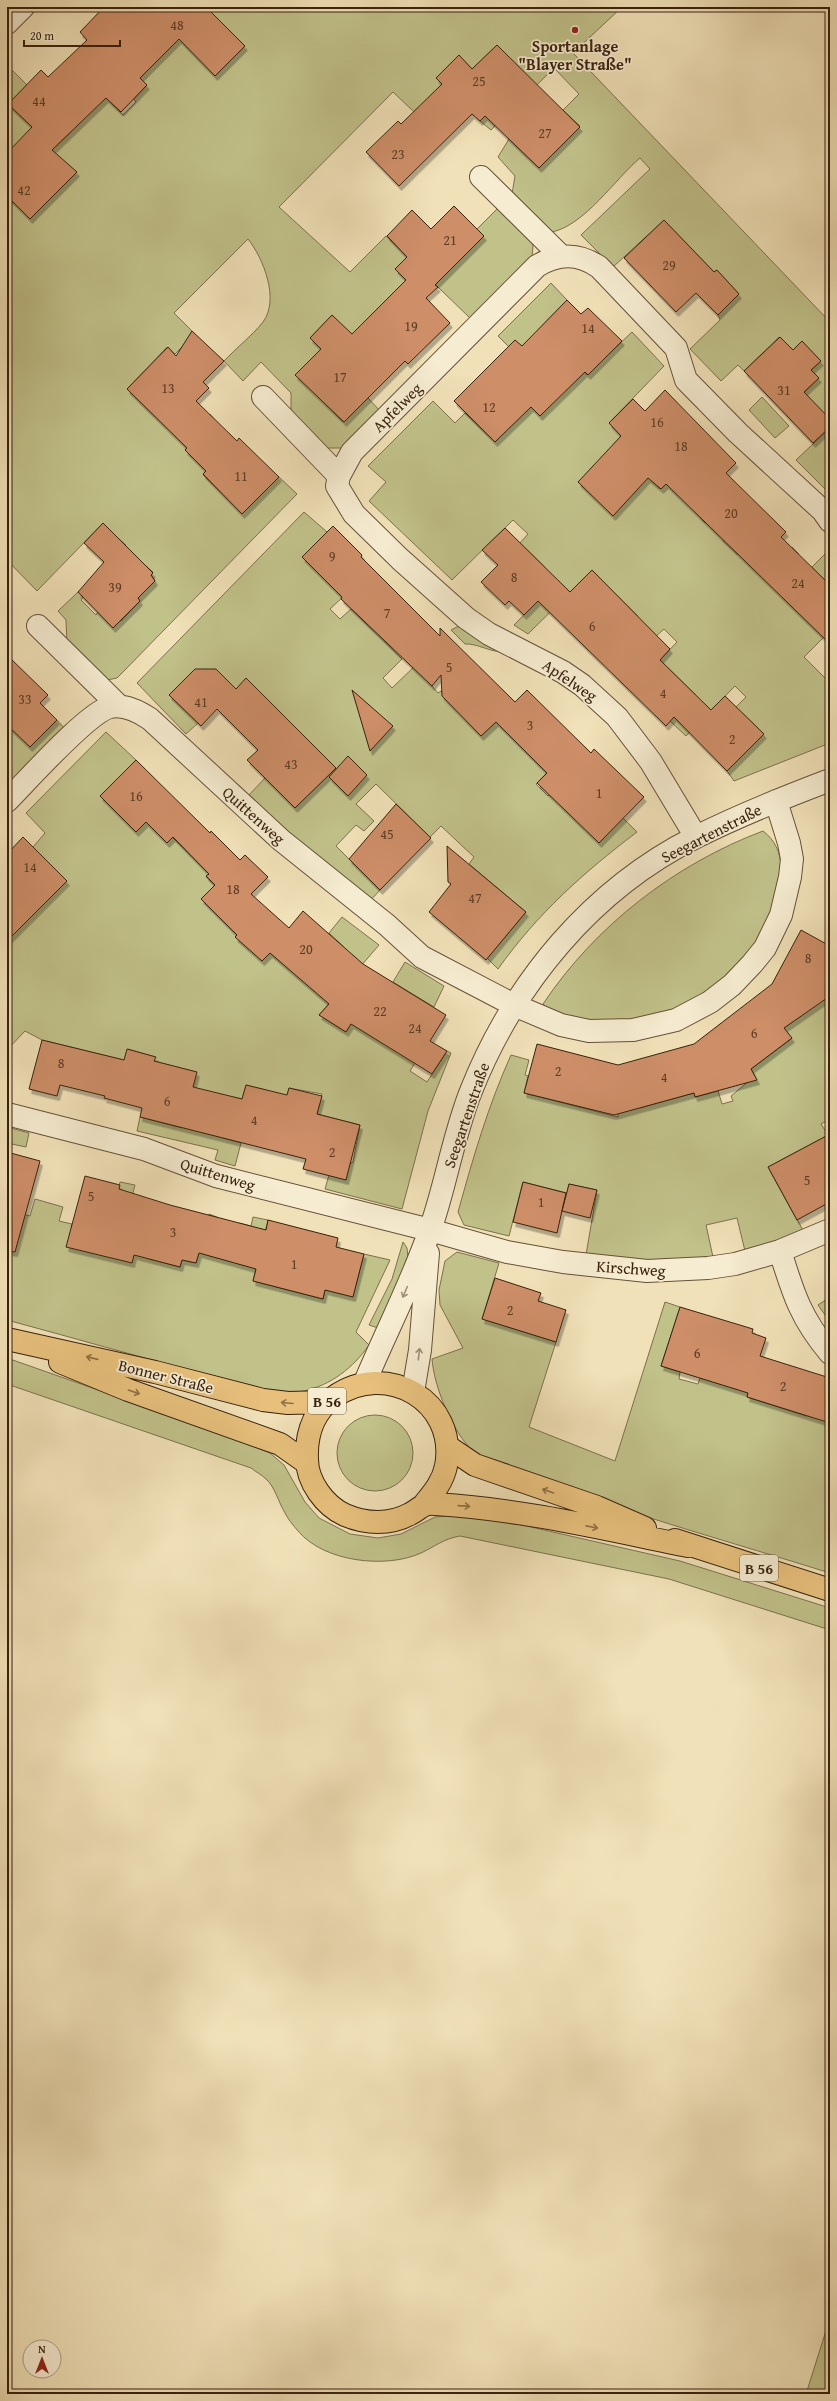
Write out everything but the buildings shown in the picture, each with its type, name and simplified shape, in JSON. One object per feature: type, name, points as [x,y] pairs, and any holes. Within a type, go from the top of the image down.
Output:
[{"type":"main road","name":"Bonner Straße","points":[[7,1340],[155,1372],[263,1400],[288,1403],[326,1402]]},
{"type":"main road","name":"Bonner Straße","points":[[7,1340],[128,1390],[280,1444],[307,1463]]},
{"type":"main road","name":"B 56","points":[[365,1382],[393,1384],[413,1392],[430,1406],[441,1425],[447,1446],[446,1467],[438,1486],[425,1503],[411,1514],[394,1520],[375,1522],[357,1520],[329,1505],[319,1493],[311,1479],[307,1463],[306,1441],[313,1420],[326,1402],[344,1389],[365,1382]]},
{"type":"main road","name":"B 56","points":[[447,1446],[476,1464],[596,1508],[688,1546],[830,1590]]},
{"type":"main road","name":"B 56","points":[[425,1503],[486,1507],[688,1546]]},
{"type":"street","points":[[7,23],[23,7]]},
{"type":"street","points":[[481,177],[561,256]]},
{"type":"street","name":"Apfelweg","points":[[696,837],[651,762],[617,717],[582,685],[563,672],[489,634],[466,618],[400,559],[354,514],[337,486],[339,476],[352,452],[537,266],[549,259],[561,256],[581,258],[599,267],[676,348],[686,380],[738,433],[823,511],[830,521]]},
{"type":"street","points":[[263,397],[339,476]]},
{"type":"street","points":[[38,626],[119,706]]},
{"type":"street","points":[[7,801],[92,716],[102,710],[119,706]]},
{"type":"street","name":"Quittenweg","points":[[119,706],[141,713],[150,719],[281,840],[386,925],[410,948],[422,957],[514,1005]]},
{"type":"street","name":"Seegartenstraße","points":[[365,1382],[430,1230],[470,1093],[490,1049],[514,1005],[540,968],[585,917],[635,875],[696,837],[776,801],[830,780]]},
{"type":"street","name":"Seegartenstraße","points":[[514,1005],[561,1025],[589,1031],[612,1032],[652,1027],[676,1020],[716,998],[752,964],[765,948],[781,915],[792,859],[785,824],[776,801]]},
{"type":"street","name":"Quittenweg","points":[[7,1114],[144,1149],[216,1176],[430,1230]]},
{"type":"street","name":"Seegartenstraße","points":[[413,1392],[420,1350],[430,1230]]},
{"type":"street","name":"Kirschweg","points":[[430,1230],[507,1252],[563,1262],[647,1271],[708,1268],[735,1264],[780,1251],[830,1230]]},
{"type":"street","points":[[780,1251],[800,1309],[812,1332],[830,1353]]},
{"type":"green space","points":[[206,7],[622,7],[573,53],[830,322],[830,419],[794,402],[819,378],[811,370],[821,361],[802,342],[793,350],[779,337],[744,371],[738,365],[721,381],[690,349],[720,320],[718,315],[739,294],[717,270],[714,272],[664,220],[613,267],[581,235],[650,169],[640,158],[588,211],[564,228],[552,232],[512,194],[515,176],[498,157],[509,139],[539,168],[580,126],[563,110],[579,94],[554,68],[491,130],[480,121],[526,74],[497,45],[472,69],[459,55],[436,78],[442,84],[414,112],[393,92],[279,207],[350,272],[386,236],[405,255],[446,274],[484,236],[477,229],[499,207],[531,239],[533,246],[532,258],[472,320],[407,257],[410,283],[391,374],[332,315],[310,338],[321,349],[296,375],[343,422],[368,398],[382,413],[346,448],[325,448],[291,416],[291,393],[261,362],[243,381],[224,361],[259,327],[268,313],[270,291],[268,279],[254,247],[248,239],[174,313],[195,334],[175,354],[167,347],[127,389],[168,429],[182,415],[197,428],[210,414],[215,420],[185,450],[206,471],[203,475],[242,513],[279,477],[297,494],[117,678],[107,680],[67,645],[66,620],[58,611],[78,592],[83,597],[81,600],[96,615],[98,612],[121,621],[140,601],[138,598],[155,581],[151,575],[153,572],[123,548],[126,545],[102,524],[37,591],[7,560],[7,207],[13,202],[30,219],[7,153],[7,65],[27,85],[8,104],[54,148],[72,131],[54,114],[104,96],[123,115],[136,102],[134,99],[147,85],[135,73],[149,59],[154,64],[164,54],[135,25],[196,20],[222,23]]},
{"type":"green space","points":[[551,283],[567,300],[537,331],[555,343],[587,375],[632,332],[664,366],[609,423],[621,436],[613,445],[660,489],[668,481],[705,523],[711,517],[729,535],[723,541],[738,555],[758,535],[762,576],[792,547],[799,554],[783,570],[830,631],[804,657],[825,678],[830,674],[830,743],[734,781],[727,771],[764,734],[736,707],[746,697],[735,686],[686,736],[670,721],[696,695],[660,660],[677,642],[664,629],[653,639],[634,620],[638,616],[592,571],[528,634],[514,625],[552,586],[544,566],[520,543],[528,534],[513,520],[452,580],[369,501],[386,482],[368,466],[433,401],[455,423],[465,413],[495,442],[517,420],[525,401],[559,397],[498,336]]},
{"type":"green space","points":[[762,397],[789,426],[775,438],[749,410]]},
{"type":"green space","points":[[830,428],[830,486],[826,490],[796,460]]},
{"type":"green space","points":[[304,512],[327,532],[302,557],[331,586],[346,594],[330,609],[340,619],[351,609],[402,659],[383,678],[392,688],[416,665],[438,693],[441,691],[482,735],[496,722],[535,759],[563,756],[536,784],[548,796],[555,789],[599,843],[623,818],[637,832],[598,863],[562,895],[529,930],[498,969],[487,958],[526,912],[469,864],[474,857],[441,826],[430,837],[376,784],[356,804],[374,821],[364,831],[356,825],[336,846],[380,890],[369,902],[319,863],[248,796],[265,778],[295,808],[336,768],[246,679],[232,693],[169,695],[198,723],[186,734],[137,683]]},
{"type":"green space","points":[[829,550],[830,551],[830,585],[812,567]]},
{"type":"green space","points":[[459,626],[463,626],[499,651],[493,651],[474,645],[465,644],[451,630]]},
{"type":"green space","points":[[57,720],[65,729],[7,789],[7,736],[13,730],[30,747]]},
{"type":"green space","points":[[106,732],[136,760],[101,796],[136,832],[146,822],[172,837],[209,874],[206,877],[215,885],[201,899],[262,960],[270,953],[309,986],[343,946],[329,933],[342,917],[379,945],[319,1015],[346,1032],[351,1023],[415,1063],[410,1071],[427,1082],[447,1051],[451,1053],[428,1111],[402,1209],[325,1189],[329,1175],[353,1162],[360,1125],[317,1114],[322,1094],[289,1088],[284,1109],[266,1090],[246,1085],[242,1099],[233,1097],[223,1138],[241,1143],[235,1166],[215,1160],[218,1150],[137,1131],[140,1117],[182,1128],[196,1072],[154,1061],[155,1057],[128,1049],[124,1060],[42,1040],[25,1031],[7,1050],[7,931],[67,881],[33,847],[45,833],[26,813]]},
{"type":"green space","points":[[763,831],[776,847],[781,867],[779,889],[771,912],[760,935],[746,956],[731,973],[716,986],[687,1004],[671,1010],[638,1019],[621,1021],[587,1020],[569,1017],[552,1011],[543,1004],[587,949],[612,924],[640,901],[668,880],[699,861],[730,845]]},
{"type":"green space","points":[[405,962],[444,986],[434,1007],[393,982]]},
{"type":"green space","points":[[811,987],[830,998],[830,1119],[821,1124],[828,1135],[768,1167],[804,1232],[745,1251],[737,1218],[706,1225],[713,1257],[648,1261],[586,1255],[597,1190],[569,1184],[567,1193],[523,1182],[509,1236],[464,1225],[458,1212],[488,1113],[511,1055],[529,1060],[525,1075],[528,1076],[524,1093],[618,1117],[618,1073],[633,1084],[640,1108],[694,1093],[696,1097],[718,1091],[722,1104],[733,1101],[731,1096],[755,1076],[751,1069],[791,1039],[784,1028],[795,1020],[780,1001]]},
{"type":"green space","points":[[7,1127],[29,1133],[26,1147],[7,1143]]},
{"type":"green space","points":[[120,1182],[135,1185],[120,1243],[149,1259],[180,1267],[182,1260],[196,1263],[209,1214],[217,1217],[207,1255],[230,1261],[239,1223],[251,1226],[253,1217],[268,1220],[253,1281],[323,1299],[325,1290],[353,1296],[364,1254],[390,1260],[356,1332],[369,1345],[349,1368],[323,1385],[304,1391],[283,1392],[251,1386],[7,1320],[7,1210],[30,1216],[35,1199],[63,1207],[59,1221],[72,1224],[71,1227],[94,1233],[107,1233]]},
{"type":"green space","points":[[403,1242],[407,1248],[408,1258],[378,1328],[369,1325],[392,1279]]},
{"type":"green space","points":[[457,1252],[499,1263],[482,1319],[556,1342],[529,1427],[615,1461],[665,1302],[680,1307],[661,1366],[680,1372],[679,1379],[698,1384],[700,1378],[720,1384],[734,1341],[756,1365],[747,1397],[806,1416],[830,1410],[830,1573],[649,1518],[577,1494],[506,1469],[488,1461],[473,1451],[465,1443],[451,1421],[445,1408],[436,1382],[432,1359],[463,1348],[440,1305],[439,1290],[445,1261]]},
{"type":"green space","points":[[830,1297],[830,1322],[818,1305]]},
{"type":"green space","points":[[7,1358],[218,1432],[270,1453],[284,1465],[305,1502],[319,1518],[350,1534],[378,1538],[401,1534],[435,1517],[468,1514],[496,1519],[680,1561],[830,1608],[830,1630],[669,1579],[460,1536],[444,1541],[421,1553],[407,1558],[391,1561],[356,1560],[339,1556],[323,1550],[309,1542],[298,1531],[287,1516],[269,1482],[251,1468],[7,1384]]},
{"type":"green space","points":[[375,1415],[390,1418],[402,1426],[410,1438],[413,1453],[410,1468],[402,1480],[390,1488],[375,1491],[360,1488],[348,1480],[340,1468],[337,1453],[340,1438],[348,1426],[360,1418]]},
{"type":"green space","points":[[830,2318],[830,2394],[806,2394]]},
{"type":"place","name":"Sportanlage \"Blayer Straße\"","points":[[575,30]]}]
